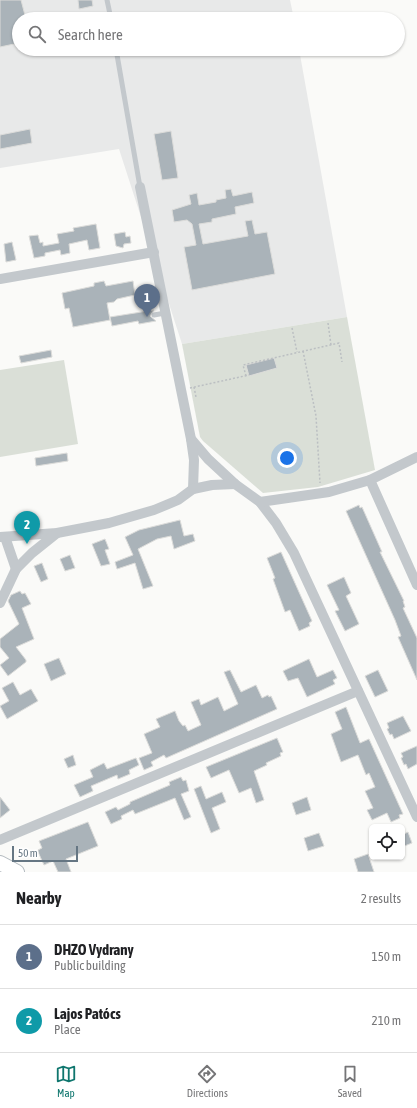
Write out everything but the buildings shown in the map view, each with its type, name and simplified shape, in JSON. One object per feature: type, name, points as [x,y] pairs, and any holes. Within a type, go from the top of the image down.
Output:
[{"type":"street","points":[[140,187],[191,439],[194,460],[193,488]]},
{"type":"street","points":[[0,279],[154,252]]},
{"type":"street","points":[[191,439],[208,459],[235,484],[260,502],[276,523],[294,553],[417,817]]},
{"type":"street","points":[[260,502],[322,493],[370,480],[417,457]]},
{"type":"street","points":[[370,480],[417,585]]},
{"type":"street","points":[[16,569],[2,537],[57,533],[134,517],[178,500],[193,488],[235,484]]},
{"type":"street","points":[[0,603],[16,569],[32,553],[57,533]]},
{"type":"street","points":[[0,840],[358,691]]},
{"type":"lane","points":[[108,0],[110,12]]},
{"type":"lane","points":[[117,56],[140,187]]},
{"type":"lane","points":[[154,315],[165,313]]},
{"type":"path","points":[[328,323],[331,345]]},
{"type":"path","points":[[292,328],[297,352]]},
{"type":"path","points":[[246,376],[243,365],[339,343],[342,362]]},
{"type":"path","points":[[304,351],[316,416],[322,493]]},
{"type":"path","points":[[180,390],[249,375]]},
{"type":"path","points":[[194,387],[196,397]]},
{"type":"shaded area","points":[[0,0],[290,0],[293,12],[12,12],[12,56],[300,56],[347,317],[182,344],[119,149],[0,168]]},
{"type":"shaded area","points":[[347,317],[375,470],[318,487],[263,493],[200,437],[182,344]]},
{"type":"shaded area","points":[[64,360],[78,444],[0,457],[0,370]]},
{"type":"place","name":"DHZO Vydrany","points":[[147,317]]},
{"type":"place","name":"Lajos Patócs","points":[[27,544]]}]
